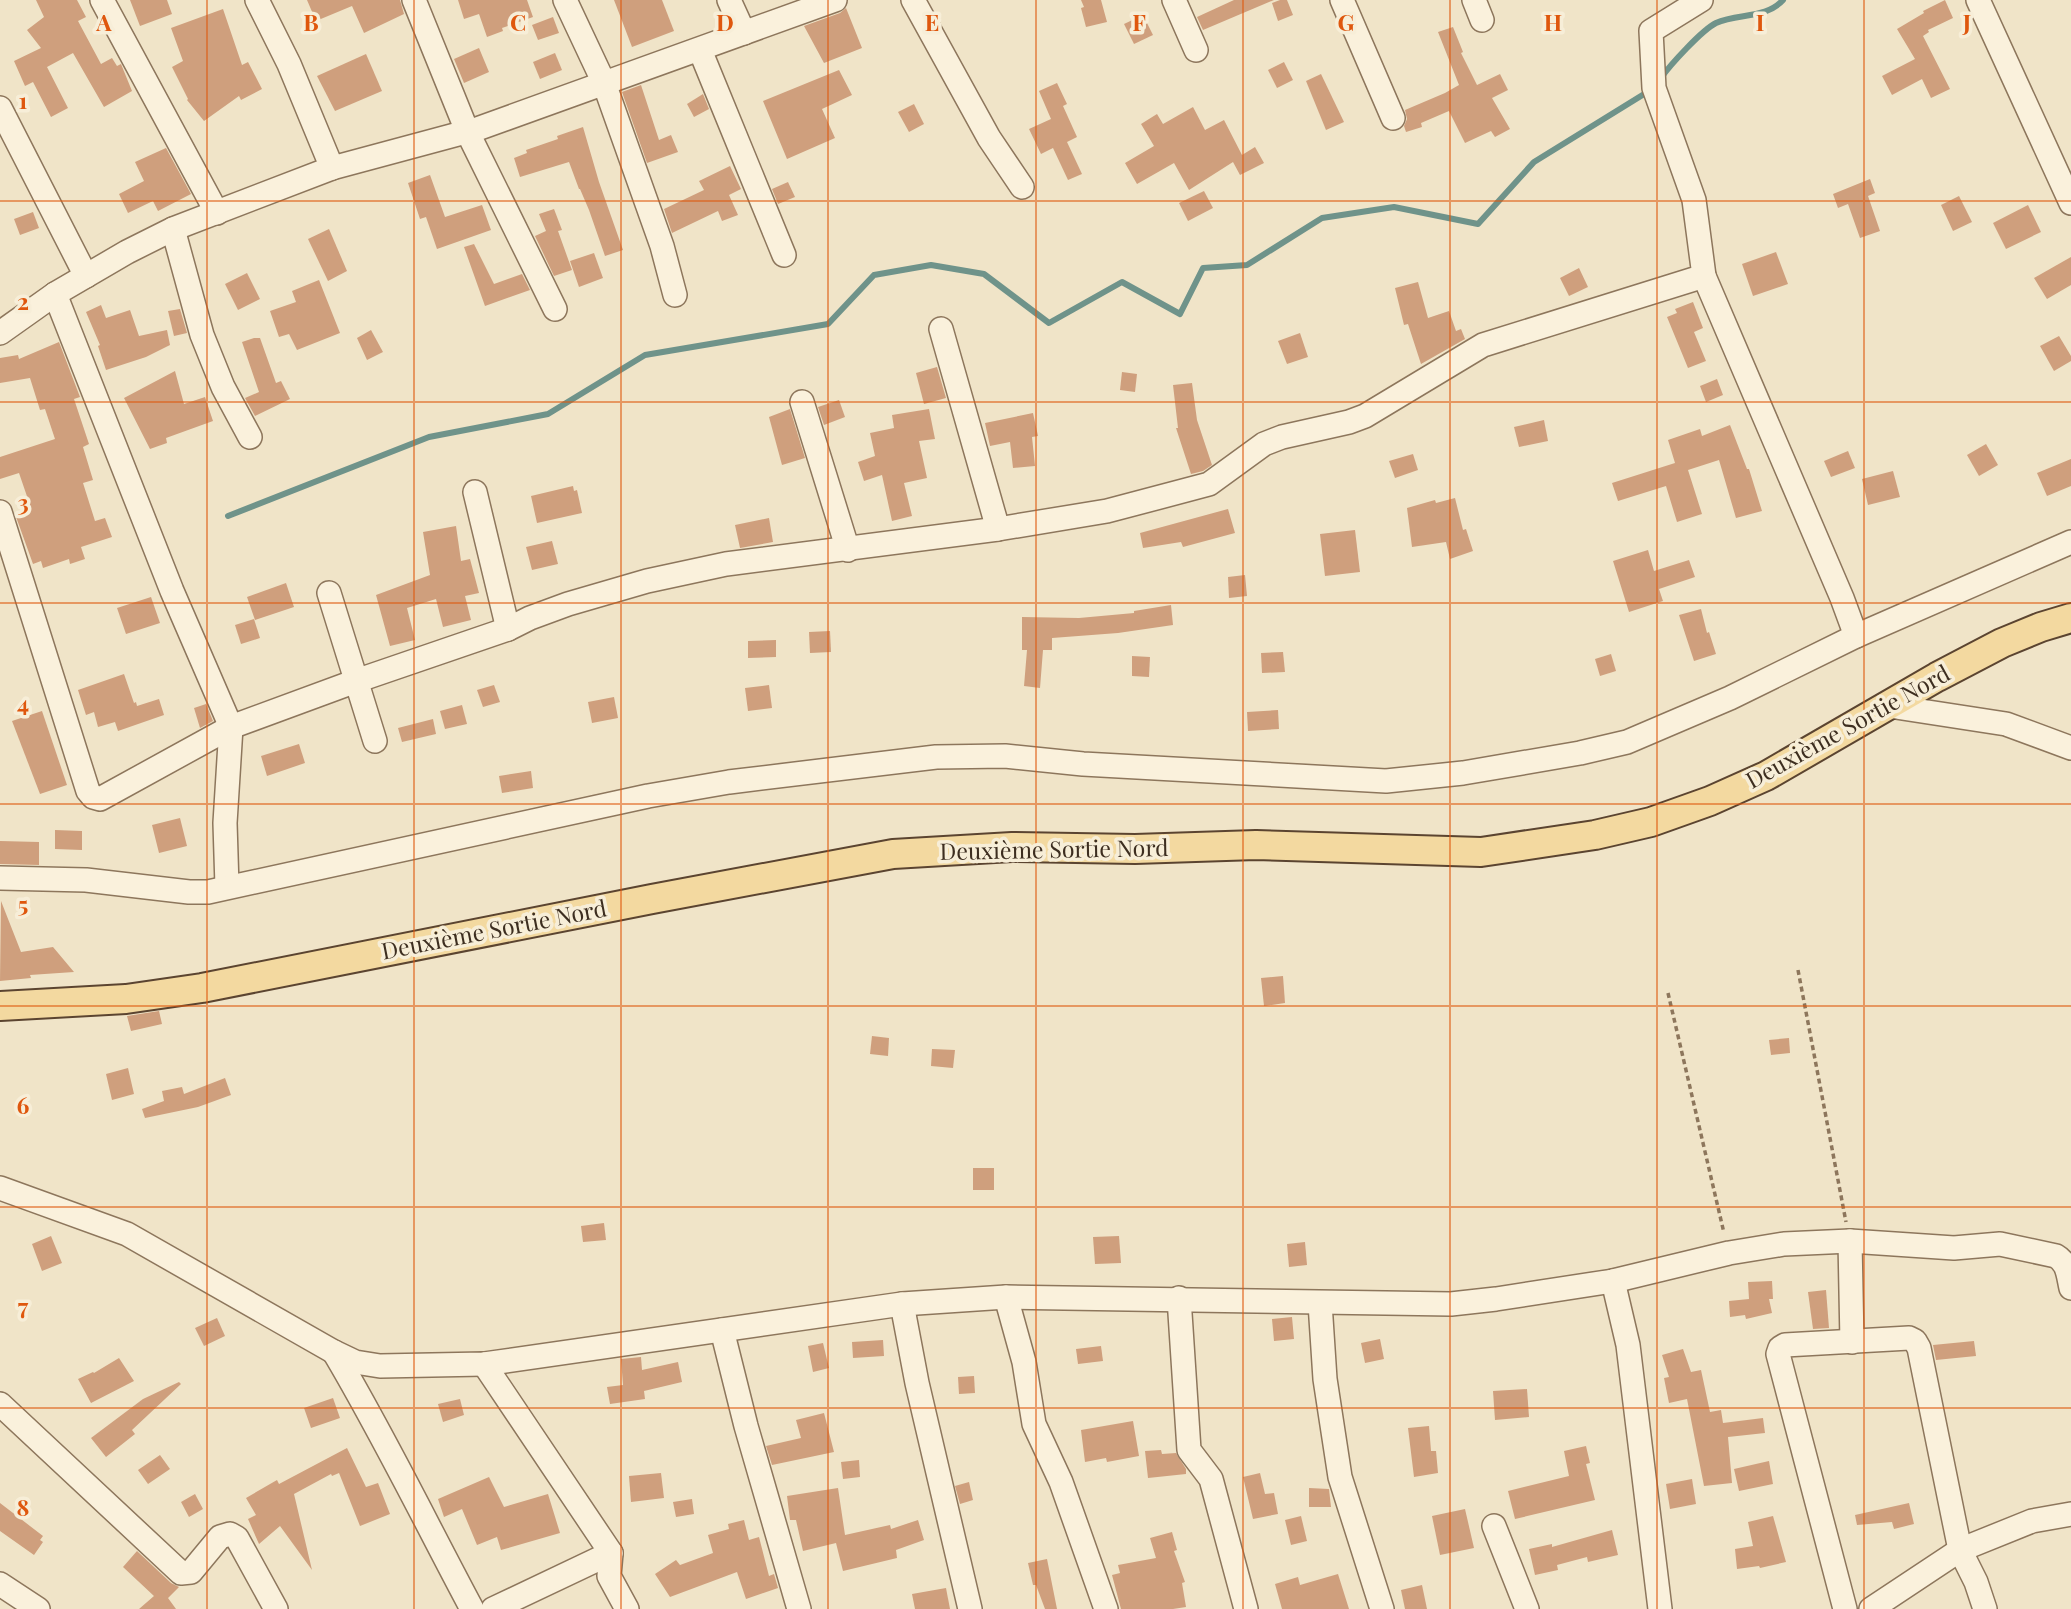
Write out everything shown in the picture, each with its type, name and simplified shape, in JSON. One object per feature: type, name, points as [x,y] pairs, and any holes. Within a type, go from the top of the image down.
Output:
[{"type":"main road","name":"Deuxième Sortie Nord","points":[[0,1006],[126,999],[202,988],[639,901],[893,854],[1012,847],[1135,849],[1256,845],[1481,852],[1595,835],[1651,822],[1710,801],[1766,776],[1937,677],[2002,643],[2071,618]]},
{"type":"street","points":[[102,0],[217,213]]},
{"type":"street","points":[[257,0],[289,64],[332,168]]},
{"type":"street","points":[[414,0],[467,131],[555,309]]},
{"type":"street","points":[[565,0],[604,83],[662,246],[675,295]]},
{"type":"street","points":[[729,0],[744,33]]},
{"type":"street","points":[[0,333],[55,294],[173,229],[332,168],[467,131],[835,0]]},
{"type":"street","points":[[913,0],[989,138],[1022,187]]},
{"type":"street","points":[[1174,0],[1196,50]]},
{"type":"street","points":[[1342,0],[1393,118]]},
{"type":"street","points":[[1701,0],[1651,31],[1654,88],[1694,200],[1704,276],[1856,636]]},
{"type":"street","points":[[1978,0],[2071,203]]},
{"type":"street","points":[[699,50],[784,255]]},
{"type":"street","points":[[0,108],[86,276]]},
{"type":"street","points":[[173,229],[202,335],[223,387],[250,437]]},
{"type":"street","points":[[0,512],[88,791],[93,797],[100,799],[232,727],[508,629],[568,604],[648,581],[726,564],[999,529],[1107,511],[1209,484],[1264,444],[1365,416],[1483,345],[1704,276]]},
{"type":"street","points":[[55,294],[172,591],[232,727],[225,823],[227,887]]},
{"type":"street","points":[[941,329],[999,529]]},
{"type":"street","points":[[802,402],[848,550]]},
{"type":"street","points":[[475,492],[508,629]]},
{"type":"street","points":[[0,878],[86,880],[189,892],[227,887],[648,796],[729,782],[936,757],[1004,756],[1083,764],[1386,781],[1463,773],[1580,754],[1627,742],[1730,698],[1856,636],[2071,542]]},
{"type":"street","points":[[328,593],[375,741]]},
{"type":"street","points":[[1889,706],[2006,724],[2071,748]]},
{"type":"street","points":[[0,1188],[127,1234],[334,1352],[355,1362],[380,1366],[484,1364],[902,1304],[1006,1297],[1451,1304],[1613,1280],[1728,1253],[1784,1244],[1850,1241],[1954,1248],[2000,1244],[2056,1255],[2063,1260],[2067,1268],[2071,1288]]},
{"type":"street","points":[[1850,1241],[1852,1342]]},
{"type":"street","points":[[1613,1280],[1628,1345],[1660,1609]]},
{"type":"street","points":[[1006,1297],[1024,1362],[1034,1424],[1061,1482],[1106,1609]]},
{"type":"street","points":[[1179,1298],[1189,1450],[1211,1479],[1246,1609]]},
{"type":"street","points":[[1320,1303],[1325,1379],[1340,1477],[1382,1609]]},
{"type":"street","points":[[902,1304],[916,1383],[970,1609]]},
{"type":"street","points":[[722,1330],[746,1426],[799,1609]]},
{"type":"street","points":[[1845,1609],[1778,1354],[1780,1348],[1785,1345],[1909,1338],[1915,1341],[1919,1348],[1960,1550],[1986,1609]]},
{"type":"street","points":[[334,1352],[376,1423],[472,1609]]},
{"type":"street","points":[[484,1364],[611,1553],[609,1576],[627,1609]]},
{"type":"street","points":[[0,1404],[181,1573],[191,1572],[220,1537],[230,1534],[237,1538],[276,1609]]},
{"type":"street","points":[[1871,1609],[1960,1550],[2032,1521],[2071,1514]]},
{"type":"street","points":[[1494,1526],[1527,1609]]},
{"type":"street","points":[[493,1609],[611,1553]]},
{"type":"street","points":[[0,1584],[38,1609]]},
{"type":"path","points":[[1798,970],[1850,1241]]},
{"type":"path","points":[[1668,993],[1728,1253]]},
{"type":"building","points":[[36,0],[77,0],[86,17],[78,21],[101,64],[112,58],[117,66],[121,64],[132,91],[104,107],[73,53],[47,67],[68,108],[51,117],[33,82],[25,86],[14,61],[41,48],[27,30],[44,17]]},
{"type":"building","points":[[130,0],[167,0],[172,14],[140,26]]},
{"type":"building","points":[[307,0],[400,0],[404,14],[364,33],[352,6],[316,21]]},
{"type":"building","points":[[458,0],[527,0],[533,17],[502,28],[503,31],[487,37],[479,14],[464,19]]},
{"type":"building","points":[[614,0],[662,0],[674,31],[632,47]]},
{"type":"building","points":[[1081,0],[1101,0],[1107,22],[1086,27]]},
{"type":"building","points":[[1234,0],[1274,0],[1203,30],[1197,17]]},
{"type":"building","points":[[1287,0],[1293,15],[1278,21],[1272,3]]},
{"type":"building","points":[[1945,0],[1953,18],[1928,30],[1923,36],[1950,89],[1931,98],[1922,79],[1892,95],[1882,76],[1915,59],[1897,29]]},
{"type":"building","points":[[846,8],[862,48],[824,63],[804,26],[840,13]]},
{"type":"building","points":[[223,9],[242,65],[248,62],[262,89],[241,100],[239,96],[204,121],[187,100],[172,67],[183,61],[171,28]]},
{"type":"building","points":[[1143,15],[1153,35],[1134,44],[1124,24]]},
{"type":"building","points":[[553,17],[559,33],[538,40],[532,25]]},
{"type":"building","points":[[1453,27],[1463,52],[1461,53],[1477,85],[1500,74],[1508,90],[1492,98],[1510,129],[1495,137],[1491,131],[1465,143],[1449,111],[1421,123],[1422,127],[1406,132],[1405,110],[1459,85],[1438,32]]},
{"type":"building","points":[[479,48],[489,72],[464,83],[454,59]]},
{"type":"building","points":[[555,53],[562,70],[540,79],[533,62]]},
{"type":"building","points":[[366,54],[382,91],[335,111],[317,76]]},
{"type":"building","points":[[1284,62],[1293,80],[1277,88],[1268,70]]},
{"type":"building","points":[[839,70],[852,95],[822,109],[835,138],[787,159],[763,101]]},
{"type":"building","points":[[1321,74],[1344,122],[1326,130],[1306,81]]},
{"type":"building","points":[[1057,83],[1067,104],[1063,106],[1077,137],[1067,142],[1082,174],[1068,180],[1053,148],[1041,154],[1029,129],[1051,119],[1039,91]]},
{"type":"building","points":[[641,85],[659,140],[671,135],[678,152],[647,163],[622,92]]},
{"type":"building","points":[[703,94],[709,109],[694,117],[687,104]]},
{"type":"building","points":[[914,104],[924,124],[909,132],[898,112]]},
{"type":"building","points":[[1193,107],[1205,130],[1224,120],[1242,155],[1255,147],[1264,163],[1240,175],[1233,162],[1189,190],[1174,163],[1137,184],[1125,163],[1154,146],[1141,124],[1157,114],[1163,124]]},
{"type":"building","points":[[583,127],[623,250],[605,256],[569,162],[520,177],[514,158],[527,153],[526,150],[558,139],[557,136]]},
{"type":"building","points":[[166,148],[191,194],[158,211],[153,201],[128,213],[119,194],[144,181],[135,162]]},
{"type":"building","points":[[730,166],[741,189],[729,195],[738,215],[722,221],[718,211],[672,233],[664,209],[704,190],[699,181]]},
{"type":"building","points":[[430,175],[445,217],[482,205],[491,230],[437,249],[426,217],[420,219],[408,183]]},
{"type":"building","points":[[1870,179],[1875,193],[1868,196],[1880,231],[1860,238],[1848,204],[1838,208],[1833,194]]},
{"type":"building","points":[[788,182],[795,197],[778,204],[772,189]]},
{"type":"building","points":[[1204,191],[1213,208],[1188,221],[1179,203]]},
{"type":"building","points":[[1959,196],[1972,222],[1953,231],[1941,205]]},
{"type":"building","points":[[2028,205],[2041,232],[2006,249],[1993,223]]},
{"type":"building","points":[[554,209],[562,230],[558,231],[572,270],[554,276],[535,236],[546,231],[539,214]]},
{"type":"building","points":[[33,212],[39,228],[20,235],[14,219]]},
{"type":"building","points":[[329,229],[347,271],[328,281],[308,239]]},
{"type":"building","points":[[474,244],[494,284],[522,274],[530,290],[485,306],[464,247]]},
{"type":"building","points":[[1776,252],[1788,284],[1753,296],[1742,264]]},
{"type":"building","points":[[594,253],[603,278],[579,287],[570,261]]},
{"type":"building","points":[[2071,257],[2071,285],[2047,299],[2034,278]]},
{"type":"building","points":[[1579,268],[1588,287],[1569,296],[1560,278]]},
{"type":"building","points":[[247,273],[260,299],[238,310],[225,284]]},
{"type":"building","points":[[319,280],[340,333],[297,350],[289,334],[279,337],[270,311],[296,302],[292,291]]},
{"type":"building","points":[[1418,282],[1428,318],[1449,311],[1456,331],[1461,329],[1465,339],[1421,364],[1408,324],[1404,325],[1395,288]]},
{"type":"building","points":[[1693,302],[1703,328],[1694,332],[1706,361],[1688,368],[1667,317],[1677,313],[1675,309]]},
{"type":"building","points":[[101,305],[106,318],[130,310],[139,336],[167,330],[170,345],[146,357],[106,370],[98,346],[100,345],[86,312]]},
{"type":"building","points":[[180,309],[187,333],[174,336],[168,311]]},
{"type":"building","points":[[371,330],[383,352],[367,360],[357,338]]},
{"type":"building","points":[[1300,333],[1308,357],[1287,364],[1278,341]]},
{"type":"building","points":[[2059,336],[2071,356],[2071,361],[2054,371],[2040,346]]},
{"type":"building","points":[[260,338],[276,383],[281,381],[290,399],[255,416],[245,398],[259,392],[242,342]]},
{"type":"building","points":[[59,342],[80,397],[74,399],[89,444],[83,447],[93,480],[83,483],[95,521],[105,518],[112,537],[81,547],[85,559],[70,564],[69,559],[43,568],[41,561],[33,564],[15,514],[31,508],[19,473],[0,479],[0,457],[55,439],[45,409],[40,410],[30,378],[0,383],[0,358],[18,355],[19,359]]},
{"type":"building","points":[[937,367],[946,398],[924,404],[916,373]]},
{"type":"building","points":[[175,371],[184,404],[205,397],[213,421],[166,438],[167,443],[150,449],[124,398]]},
{"type":"building","points":[[1122,372],[1137,374],[1135,392],[1120,390]]},
{"type":"building","points":[[1717,379],[1723,395],[1706,402],[1700,386]]},
{"type":"building","points":[[1192,383],[1197,420],[1212,465],[1191,474],[1176,428],[1173,385]]},
{"type":"building","points":[[839,400],[845,417],[824,425],[818,407]]},
{"type":"building","points":[[790,409],[805,458],[782,465],[769,417]]},
{"type":"building","points":[[929,409],[935,439],[919,441],[927,478],[904,483],[912,516],[892,521],[882,475],[864,481],[858,462],[875,456],[870,433],[894,428],[892,415]]},
{"type":"building","points":[[1033,413],[1038,436],[1032,437],[1035,466],[1013,468],[1010,442],[990,446],[985,423]]},
{"type":"building","points":[[1544,420],[1548,441],[1519,447],[1514,427]]},
{"type":"building","points":[[1730,425],[1749,469],[1762,511],[1736,518],[1719,460],[1688,470],[1702,514],[1677,522],[1666,486],[1618,501],[1612,483],[1675,463],[1668,440],[1700,429],[1702,436]]},
{"type":"building","points":[[1986,444],[1998,465],[1979,476],[1967,455]]},
{"type":"building","points":[[1848,451],[1855,468],[1831,477],[1824,461]]},
{"type":"building","points":[[1413,454],[1418,470],[1395,478],[1389,461]]},
{"type":"building","points":[[2071,459],[2071,486],[2047,496],[2037,473]]},
{"type":"building","points":[[1893,471],[1900,497],[1868,505],[1862,479]]},
{"type":"building","points":[[573,486],[574,491],[577,490],[582,513],[537,523],[531,496]]},
{"type":"building","points":[[1455,498],[1463,530],[1466,529],[1473,551],[1450,559],[1446,542],[1412,547],[1407,508],[1435,500],[1436,503]]},
{"type":"building","points":[[1228,509],[1235,533],[1183,547],[1181,542],[1143,548],[1140,533]]},
{"type":"building","points":[[769,518],[773,542],[740,548],[735,525]]},
{"type":"building","points":[[456,526],[461,561],[470,559],[479,593],[465,596],[471,620],[443,627],[436,599],[407,608],[415,640],[390,646],[376,595],[430,575],[423,532]]},
{"type":"building","points":[[1355,530],[1360,572],[1325,576],[1320,534]]},
{"type":"building","points":[[552,541],[558,564],[532,570],[526,547]]},
{"type":"building","points":[[1648,550],[1654,571],[1689,560],[1695,577],[1659,589],[1663,601],[1629,612],[1613,561]]},
{"type":"building","points":[[1245,575],[1247,596],[1229,598],[1228,577]]},
{"type":"building","points":[[286,583],[294,607],[255,620],[247,597]]},
{"type":"building","points":[[151,597],[160,623],[126,634],[117,608]]},
{"type":"building","points":[[1171,605],[1173,625],[1052,638],[1052,650],[1043,650],[1040,688],[1024,686],[1027,650],[1022,650],[1022,617],[1079,618],[1134,613]]},
{"type":"building","points":[[1701,609],[1716,654],[1694,661],[1679,615]]},
{"type":"building","points":[[254,619],[260,638],[241,644],[235,625]]},
{"type":"building","points":[[830,631],[831,652],[810,653],[809,632]]},
{"type":"building","points":[[776,640],[776,657],[748,658],[748,641]]},
{"type":"building","points":[[1283,652],[1285,672],[1262,673],[1261,653]]},
{"type":"building","points":[[1611,654],[1616,671],[1600,676],[1595,659]]},
{"type":"building","points":[[1132,656],[1150,657],[1149,677],[1132,676]]},
{"type":"building","points":[[124,674],[134,703],[136,702],[137,706],[159,699],[164,715],[118,731],[115,722],[98,727],[94,712],[86,715],[78,690]]},
{"type":"building","points":[[494,685],[500,702],[483,707],[477,690]]},
{"type":"building","points":[[769,685],[772,708],[748,711],[745,688]]},
{"type":"building","points":[[614,697],[618,718],[592,723],[588,702]]},
{"type":"building","points":[[206,704],[213,721],[200,728],[194,708]]},
{"type":"building","points":[[462,705],[467,724],[445,729],[440,711]]},
{"type":"building","points":[[1278,710],[1279,729],[1248,731],[1247,712]]},
{"type":"building","points":[[42,711],[67,785],[40,794],[12,721]]},
{"type":"building","points":[[433,719],[436,734],[402,742],[398,728]]},
{"type":"building","points":[[299,744],[305,763],[267,776],[261,756]]},
{"type":"building","points":[[531,771],[533,788],[502,793],[499,776]]},
{"type":"building","points":[[180,818],[187,846],[159,853],[152,825]]},
{"type":"building","points":[[55,830],[82,831],[82,850],[55,849]]},
{"type":"building","points":[[0,841],[39,842],[39,865],[0,864]]},
{"type":"building","points":[[1,901],[21,952],[53,947],[74,972],[30,975],[31,978],[0,981]]},
{"type":"building","points":[[1283,976],[1285,1003],[1264,1006],[1261,978]]},
{"type":"building","points":[[159,1011],[162,1024],[131,1031],[127,1016]]},
{"type":"building","points":[[872,1036],[889,1038],[888,1056],[870,1054]]},
{"type":"building","points":[[1789,1038],[1790,1053],[1771,1055],[1769,1040]]},
{"type":"building","points":[[932,1049],[955,1050],[953,1068],[931,1066]]},
{"type":"building","points":[[128,1068],[134,1094],[112,1100],[106,1074]]},
{"type":"building","points":[[225,1078],[231,1095],[198,1107],[145,1118],[142,1109],[164,1101],[162,1091],[182,1087],[184,1094]]},
{"type":"building","points":[[973,1168],[994,1168],[994,1190],[973,1190]]},
{"type":"building","points":[[604,1223],[606,1240],[583,1242],[581,1226]]},
{"type":"building","points":[[51,1236],[62,1263],[42,1271],[32,1244]]},
{"type":"building","points":[[1119,1236],[1121,1263],[1095,1264],[1093,1237]]},
{"type":"building","points":[[1305,1242],[1307,1265],[1289,1267],[1287,1244]]},
{"type":"building","points":[[1772,1281],[1773,1299],[1769,1299],[1772,1313],[1746,1319],[1745,1315],[1730,1317],[1729,1301],[1749,1299],[1748,1282]]},
{"type":"building","points":[[1826,1290],[1829,1328],[1813,1329],[1808,1292]]},
{"type":"building","points":[[1292,1317],[1294,1339],[1274,1341],[1272,1319]]},
{"type":"building","points":[[217,1318],[225,1336],[204,1346],[195,1328]]},
{"type":"building","points":[[1380,1339],[1384,1359],[1365,1363],[1361,1343]]},
{"type":"building","points":[[883,1340],[884,1356],[853,1358],[852,1342]]},
{"type":"building","points":[[1974,1341],[1976,1356],[1936,1360],[1933,1345]]},
{"type":"building","points":[[823,1343],[829,1368],[813,1372],[808,1346]]},
{"type":"building","points":[[1101,1346],[1103,1361],[1078,1364],[1076,1349]]},
{"type":"building","points":[[1683,1349],[1691,1372],[1701,1370],[1710,1412],[1721,1410],[1723,1423],[1763,1418],[1765,1433],[1728,1437],[1732,1483],[1704,1486],[1687,1399],[1669,1403],[1664,1378],[1669,1377],[1662,1355]]},
{"type":"building","points":[[641,1357],[642,1370],[678,1362],[682,1382],[644,1391],[645,1399],[610,1404],[607,1387],[623,1385],[621,1359]]},
{"type":"building","points":[[119,1358],[134,1381],[91,1403],[78,1379]]},
{"type":"building","points":[[974,1376],[975,1393],[959,1394],[958,1377]]},
{"type":"building","points":[[179,1382],[181,1384],[132,1430],[135,1434],[106,1457],[91,1438],[143,1399]]},
{"type":"building","points":[[1527,1389],[1529,1417],[1495,1420],[1493,1391]]},
{"type":"building","points":[[333,1398],[340,1418],[311,1428],[304,1408]]},
{"type":"building","points":[[460,1399],[464,1415],[443,1422],[438,1404]]},
{"type":"building","points":[[824,1413],[834,1452],[772,1465],[766,1446],[801,1438],[796,1420]]},
{"type":"building","points":[[1133,1421],[1139,1456],[1107,1462],[1106,1458],[1085,1462],[1081,1430]]},
{"type":"building","points":[[1429,1426],[1431,1451],[1436,1451],[1438,1473],[1414,1477],[1408,1428]]},
{"type":"building","points":[[1586,1446],[1590,1463],[1586,1464],[1595,1500],[1515,1519],[1508,1491],[1569,1476],[1564,1451]]},
{"type":"building","points":[[347,1448],[366,1487],[378,1483],[390,1514],[360,1526],[339,1473],[332,1476],[331,1474],[294,1494],[312,1570],[280,1526],[259,1544],[248,1519],[256,1515],[246,1498],[277,1480],[279,1484]]},
{"type":"building","points":[[1161,1450],[1162,1454],[1176,1453],[1186,1469],[1186,1474],[1148,1478],[1145,1451]]},
{"type":"building","points":[[160,1455],[170,1469],[148,1484],[138,1470]]},
{"type":"building","points":[[859,1460],[860,1477],[843,1479],[841,1462]]},
{"type":"building","points":[[1769,1461],[1773,1484],[1739,1491],[1734,1469]]},
{"type":"building","points":[[661,1473],[664,1498],[631,1502],[629,1476]]},
{"type":"building","points":[[1260,1473],[1265,1494],[1274,1493],[1278,1514],[1253,1519],[1243,1477]]},
{"type":"building","points":[[489,1477],[504,1507],[548,1494],[560,1533],[501,1550],[497,1537],[477,1545],[462,1509],[444,1517],[438,1499]]},
{"type":"building","points":[[1692,1479],[1696,1504],[1670,1509],[1666,1484]]},
{"type":"building","points":[[969,1482],[973,1500],[960,1504],[955,1486]]},
{"type":"building","points":[[838,1488],[845,1535],[890,1525],[891,1529],[918,1520],[924,1540],[896,1550],[897,1558],[843,1571],[836,1543],[803,1551],[796,1520],[790,1520],[787,1496]]},
{"type":"building","points":[[1309,1488],[1329,1489],[1331,1507],[1309,1507]]},
{"type":"building","points":[[195,1494],[203,1509],[189,1517],[181,1502]]},
{"type":"building","points":[[692,1499],[694,1514],[676,1517],[673,1502]]},
{"type":"building","points":[[0,1503],[43,1536],[40,1540],[43,1542],[34,1555],[0,1531]]},
{"type":"building","points":[[1909,1503],[1914,1524],[1894,1529],[1892,1522],[1857,1525],[1855,1515]]},
{"type":"building","points":[[1465,1509],[1474,1548],[1440,1555],[1432,1516]]},
{"type":"building","points":[[1301,1516],[1307,1541],[1291,1545],[1285,1520]]},
{"type":"building","points":[[1773,1516],[1786,1562],[1760,1568],[1737,1569],[1735,1549],[1753,1546],[1748,1522]]},
{"type":"building","points":[[744,1520],[749,1540],[759,1537],[769,1576],[774,1574],[778,1588],[746,1599],[737,1572],[670,1597],[655,1574],[676,1560],[680,1565],[713,1553],[708,1535],[729,1529],[728,1524]]},
{"type":"building","points":[[1612,1530],[1618,1555],[1588,1562],[1587,1557],[1557,1565],[1558,1570],[1535,1575],[1529,1549],[1552,1544],[1552,1547]]},
{"type":"building","points":[[1172,1532],[1177,1550],[1174,1551],[1185,1582],[1182,1583],[1186,1607],[1121,1609],[1112,1575],[1120,1573],[1118,1565],[1156,1558],[1150,1538]]},
{"type":"building","points":[[137,1551],[171,1583],[179,1587],[168,1598],[176,1609],[139,1609],[154,1596],[123,1567]]},
{"type":"building","points":[[1047,1559],[1057,1609],[1045,1609],[1036,1585],[1033,1585],[1028,1563]]},
{"type":"building","points":[[1338,1574],[1349,1609],[1282,1609],[1275,1584],[1298,1577],[1300,1585]]},
{"type":"building","points":[[1422,1585],[1427,1609],[1405,1609],[1401,1590]]},
{"type":"building","points":[[946,1588],[950,1609],[915,1609],[912,1594]]},
{"type":"waterway","points":[[1661,78],[1687,48],[1716,23],[1760,13],[1783,0]]},
{"type":"waterway","points":[[228,516],[429,437],[548,414],[645,355],[828,324],[874,275],[931,265],[984,274],[1049,323],[1122,282],[1180,314],[1203,268],[1247,265],[1322,218],[1394,207],[1478,224],[1534,162],[1649,91]]}]
